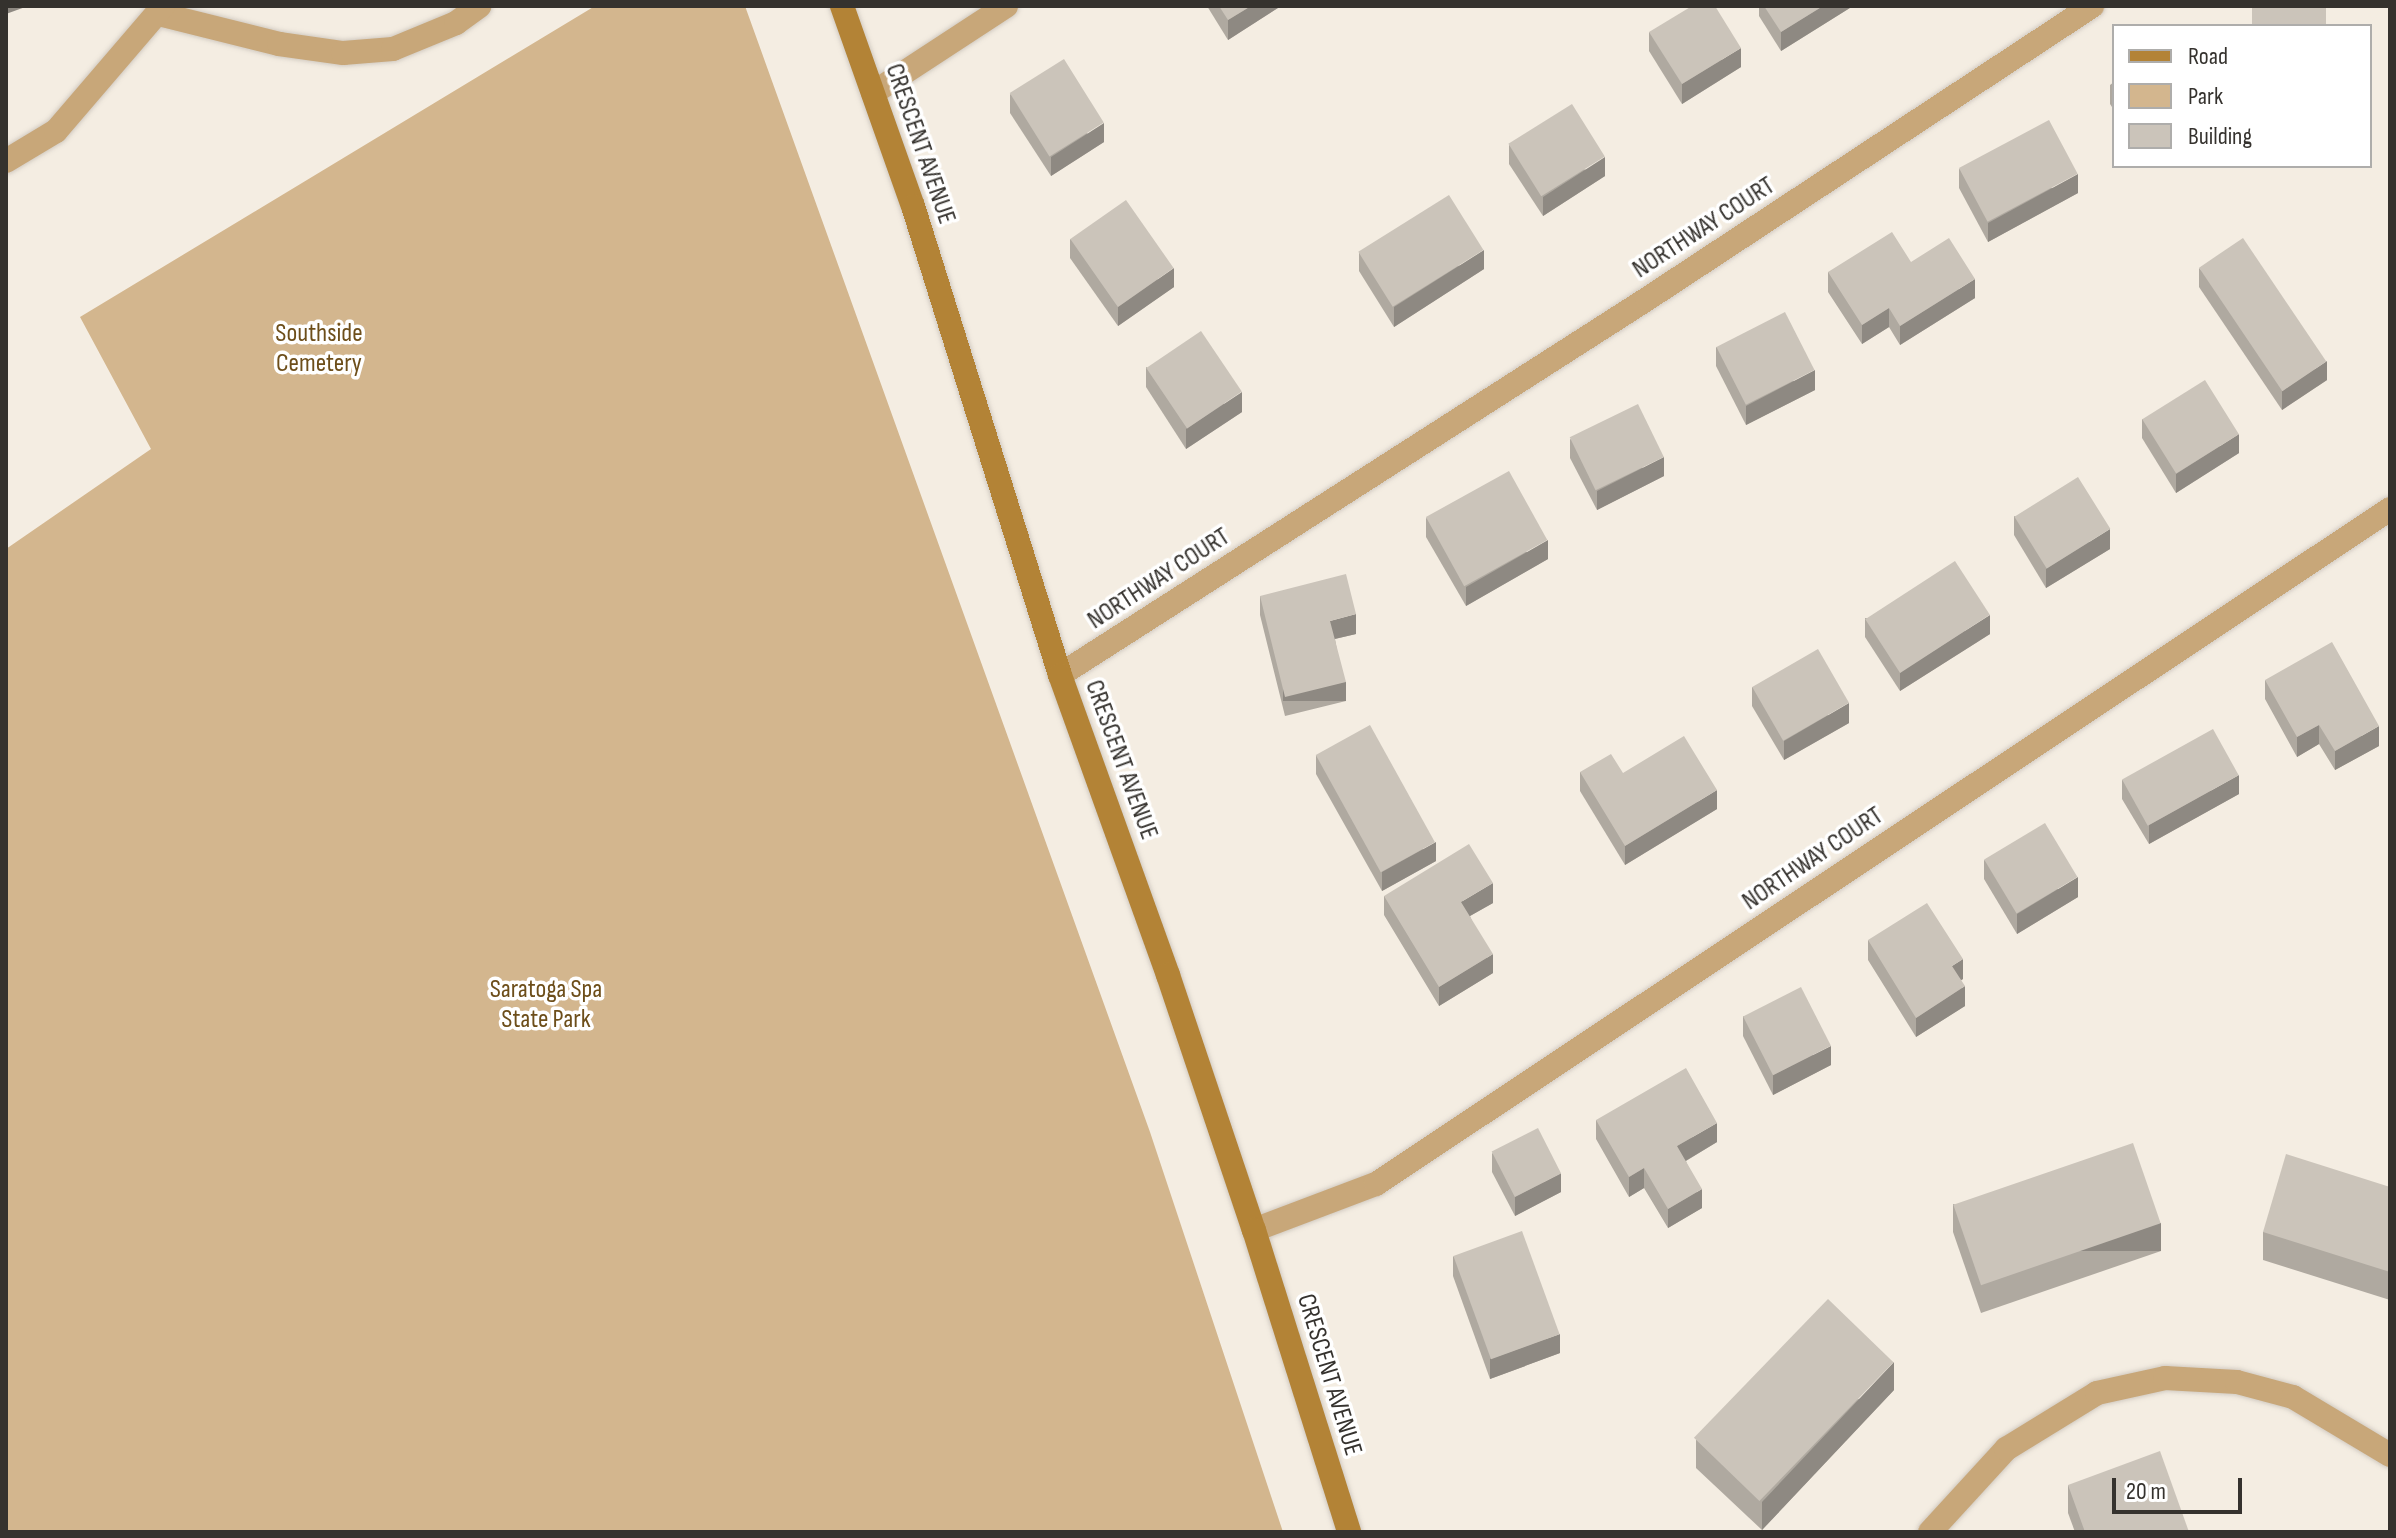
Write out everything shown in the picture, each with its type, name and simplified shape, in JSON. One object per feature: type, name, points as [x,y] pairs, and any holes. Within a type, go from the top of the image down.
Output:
[{"type":"street","points":[[6,161],[56,131],[161,10],[279,44],[343,53],[393,49],[456,23],[479,6]]},
{"type":"street","name":"CRESCENT AVENUE","points":[[842,6],[913,206],[1060,675],[1168,975],[1254,1230],[1349,1532]]},
{"type":"street","points":[[873,93],[1006,6]]},
{"type":"street","name":"NORTHWAY COURT","points":[[1060,675],[1647,299],[2092,6]]},
{"type":"street","name":"NORTHWAY COURT","points":[[1254,1230],[1376,1184],[2390,509]]},
{"type":"street","points":[[1932,1530],[2006,1449],[2097,1393],[2165,1378],[2237,1382],[2293,1397],[2390,1455]]},
{"type":"green space","name":"Saratoga Spa State Park","points":[[595,6],[745,6],[1150,1132],[1283,1532],[6,1532],[6,549],[151,449],[80,317]]},
{"type":"building","points":[[1219,6],[1251,6],[1228,20]]},
{"type":"building","points":[[1692,6],[1715,6],[1741,48],[1682,84],[1649,32]]},
{"type":"building","points":[[1764,6],[1823,6],[1781,32]]},
{"type":"building","points":[[2252,6],[2326,6],[2326,24],[2252,24]]},
{"type":"building","points":[[1064,59],[1104,123],[1049,157],[1010,93]]},
{"type":"building","points":[[1572,104],[1605,157],[1541,196],[1508,144]]},
{"type":"building","points":[[2049,120],[2078,174],[1988,222],[1959,168]]},
{"type":"building","points":[[1449,195],[1483,250],[1393,307],[1358,252]]},
{"type":"building","points":[[1126,200],[1174,268],[1118,307],[1070,239]]},
{"type":"building","points":[[1892,232],[1911,262],[1949,238],[1975,279],[1900,326],[1889,308],[1862,325],[1828,272]]},
{"type":"building","points":[[2243,238],[2326,362],[2282,391],[2199,268]]},
{"type":"building","points":[[1785,312],[1815,370],[1746,405],[1716,347]]},
{"type":"building","points":[[1201,331],[1242,392],[1187,428],[1146,368]]},
{"type":"building","points":[[2205,380],[2239,434],[2176,473],[2142,419]]},
{"type":"building","points":[[1638,404],[1664,457],[1596,490],[1570,437]]},
{"type":"building","points":[[1509,471],[1547,540],[1464,586],[1426,517]]},
{"type":"building","points":[[2078,477],[2110,529],[2047,568],[2014,517]]},
{"type":"building","points":[[1955,561],[1990,615],[1900,673],[1865,619]]},
{"type":"building","points":[[1346,574],[1356,614],[1330,621],[1346,682],[1285,697],[1260,596]]},
{"type":"building","points":[[2332,642],[2379,726],[2335,751],[2319,725],[2297,737],[2265,680]]},
{"type":"building","points":[[1818,649],[1849,703],[1783,741],[1752,687]]},
{"type":"building","points":[[1370,725],[1435,842],[1381,872],[1316,755]]},
{"type":"building","points":[[2213,729],[2239,775],[2148,826],[2122,779]]},
{"type":"building","points":[[1684,736],[1717,790],[1625,846],[1580,772],[1611,754],[1623,773]]},
{"type":"building","points":[[2045,823],[2077,877],[2017,914],[1984,860]]},
{"type":"building","points":[[1469,844],[1493,883],[1461,902],[1493,954],[1439,987],[1384,896]]},
{"type":"building","points":[[1927,903],[1963,959],[1952,966],[1965,986],[1916,1018],[1868,940]]},
{"type":"building","points":[[1801,987],[1831,1046],[1773,1075],[1743,1017]]},
{"type":"building","points":[[1686,1068],[1717,1123],[1677,1146],[1702,1189],[1668,1209],[1644,1168],[1629,1177],[1596,1120]]},
{"type":"building","points":[[1538,1128],[1561,1173],[1515,1197],[1492,1152]]},
{"type":"building","points":[[2133,1143],[2161,1223],[1981,1285],[1953,1205]]},
{"type":"building","points":[[2286,1154],[2390,1187],[2390,1272],[2263,1232]]},
{"type":"building","points":[[1522,1231],[1560,1334],[1491,1359],[1453,1256]]},
{"type":"building","points":[[1828,1299],[1893,1362],[1759,1501],[1694,1438]]},
{"type":"building","points":[[2160,1451],[2189,1532],[2085,1532],[2068,1485]]},
{"type":"park label","name":"Southside Cemetery","points":[[319,349]]}]
